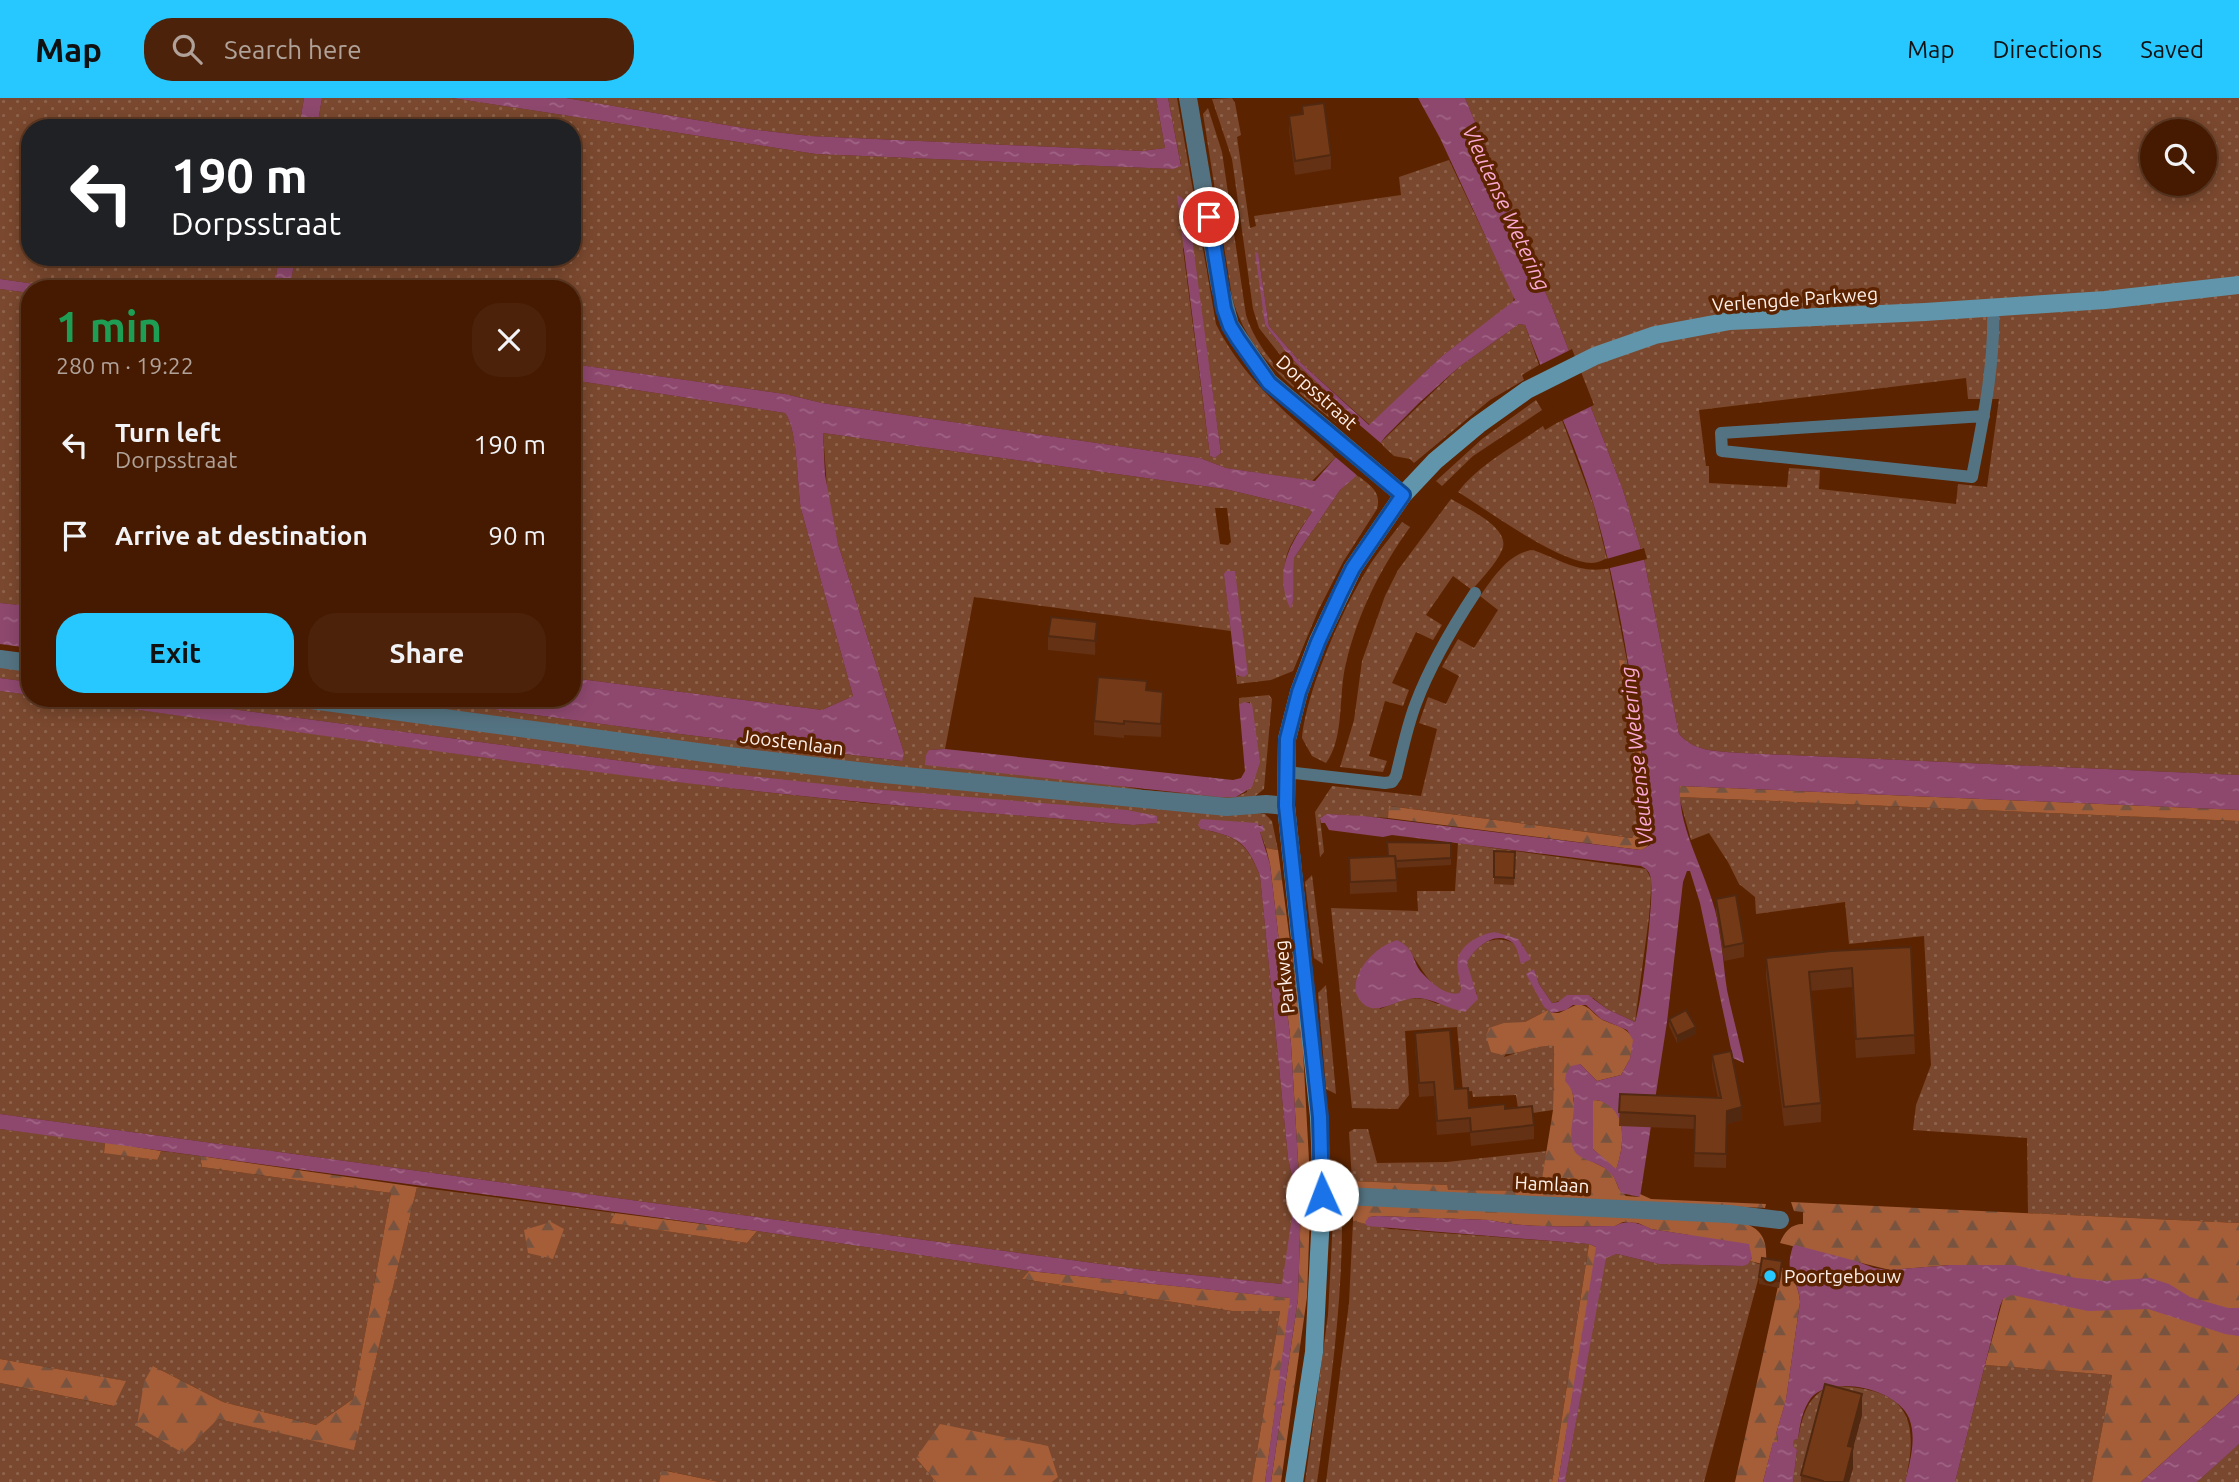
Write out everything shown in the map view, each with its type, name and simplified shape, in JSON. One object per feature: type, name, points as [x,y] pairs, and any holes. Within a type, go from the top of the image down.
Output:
[{"type":"street","name":"Dorpsstraat","points":[[1188,98],[1220,287],[1230,326],[1269,383],[1403,495]]},
{"type":"street","name":"Verlengde Parkweg","points":[[1403,495],[1435,461],[1478,425],[1527,390],[1595,356],[1655,335],[1730,321],[2105,300],[2239,285]]},
{"type":"street","name":"Parkweg","points":[[1294,1482],[1314,1352],[1322,1195],[1320,1117],[1286,806],[1287,739],[1299,692],[1318,642],[1353,568],[1403,495]]},
{"type":"street","points":[[0,659],[21,662]]},
{"type":"street","name":"Joostenlaan","points":[[363,707],[884,774],[1227,807],[1266,804],[1286,806]]},
{"type":"street","name":"Hamlaan","points":[[1322,1195],[1687,1212],[1780,1220]]},
{"type":"lane","points":[[1984,416],[1721,433],[1722,451],[1972,477],[1984,416],[1990,382],[1994,337],[1993,307]]},
{"type":"lane","points":[[1286,772],[1392,782],[1424,685],[1450,632],[1475,593]]},
{"type":"shaded area","points":[[0,98],[304,98],[300,119],[21,119],[21,266],[278,266],[275,280],[21,282],[0,279]]},
{"type":"shaded area","points":[[322,98],[452,98],[816,154],[1173,169],[1181,165],[1168,98],[1177,98],[1216,324],[1239,362],[1254,380],[1285,412],[1336,457],[1312,481],[1226,468],[1200,458],[581,365],[581,280],[291,280],[294,266],[581,266],[581,119],[318,119]],"holes":[[[1192,244],[1221,453],[1215,458],[1210,456],[1183,249],[1185,245]]]},
{"type":"shaded area","points":[[566,98],[1156,98],[1165,148],[1142,151],[810,136],[750,129]]},
{"type":"shaded area","points":[[1232,98],[1241,135],[1237,137],[1250,228],[1256,226],[1254,216],[1401,195],[1399,177],[1449,160],[1514,296],[1513,303],[1442,356],[1370,425],[1300,362],[1269,326],[1258,254],[1265,325],[1290,357],[1359,422],[1359,425],[1323,395],[1302,383],[1259,328],[1253,309],[1232,159],[1212,99]]},
{"type":"shaded area","points":[[1465,98],[2239,98],[2239,775],[1742,753],[1708,750],[1686,740],[1679,734],[1644,559],[1623,490],[1552,307],[1530,259],[1519,226]],"holes":[[[1966,378],[1968,399],[1999,399],[1987,487],[1958,484],[1956,504],[1819,489],[1820,470],[1789,468],[1787,487],[1709,483],[1709,466],[1706,466],[1699,410]]]},
{"type":"shaded area","points":[[1208,108],[1222,152],[1246,315],[1250,325],[1261,346],[1284,375],[1300,391],[1320,401],[1332,411],[1349,427],[1346,431],[1278,373],[1250,338],[1240,318],[1232,297],[1203,114]]},
{"type":"shaded area","points":[[0,289],[21,292],[21,605],[0,603]]},
{"type":"shaded area","points":[[1519,324],[1525,325],[1539,365],[1522,375],[1524,380],[1490,400],[1414,463],[1410,459],[1394,456],[1380,443],[1459,367]]},
{"type":"shaded area","points":[[581,381],[785,413],[795,444],[801,509],[853,696],[822,710],[581,679]]},
{"type":"shaded area","points":[[1536,400],[1542,410],[1473,456],[1442,486],[1436,481],[1482,439]]},
{"type":"shaded area","points":[[1562,420],[1594,506],[1607,559],[1596,563],[1577,560],[1542,545],[1458,492],[1498,456],[1543,426],[1545,430]]},
{"type":"shaded area","points":[[823,433],[1225,489],[1309,509],[1312,512],[1290,546],[1285,567],[1287,591],[1292,607],[1294,558],[1340,490],[1356,474],[1378,497],[1377,509],[1343,562],[1318,611],[1293,671],[1271,680],[1237,684],[1236,675],[1239,677],[1224,574],[1231,631],[974,597],[945,749],[929,750],[1143,790],[1236,797],[1247,792],[1250,702],[1239,704],[1239,698],[1269,695],[1272,699],[1264,789],[1249,801],[922,773],[398,707],[476,707],[901,761],[904,753],[838,544],[828,501]],"holes":[[[1215,508],[1227,508],[1231,542],[1228,545],[1220,544]]]},
{"type":"shaded area","points":[[1451,499],[1494,527],[1503,542],[1502,550],[1493,566],[1472,590],[1453,576],[1426,615],[1442,625],[1433,640],[1416,632],[1392,683],[1409,690],[1403,706],[1385,701],[1369,756],[1387,761],[1383,772],[1340,767],[1354,720],[1362,661],[1385,596],[1398,570]]},
{"type":"shaded area","points":[[1402,522],[1410,527],[1371,592],[1351,645],[1344,675],[1339,728],[1332,753],[1326,763],[1312,756],[1302,738],[1311,695],[1351,598],[1373,560]]},
{"type":"shaded area","points":[[1533,550],[1580,568],[1609,568],[1627,661],[1620,661],[1643,811],[1643,832],[1633,838],[1390,806],[1388,818],[1327,814],[1320,818],[1324,852],[1320,857],[1315,812],[1332,786],[1421,796],[1437,729],[1419,723],[1428,697],[1446,704],[1459,676],[1442,667],[1458,639],[1474,648],[1498,610],[1480,596],[1509,561]]},
{"type":"shaded area","points":[[0,665],[21,668],[21,681],[0,678]]},
{"type":"shaded area","points":[[0,691],[21,694],[21,707],[118,707],[518,762],[866,803],[1133,825],[1156,823],[660,766],[216,707],[314,707],[462,727],[1265,814],[1272,821],[1278,850],[1266,848],[1260,832],[1262,825],[1201,829],[1239,842],[1250,855],[1260,876],[1288,1158],[1292,1177],[1302,1179],[1301,1202],[1294,1204],[1283,1284],[1145,1270],[0,1114]]},
{"type":"shaded area","points":[[1679,797],[2239,821],[2239,1223],[2028,1213],[2027,1138],[1913,1130],[1916,1105],[1931,1065],[1924,936],[1849,944],[1845,902],[1756,914],[1755,897],[1739,884],[1709,833],[1691,840]]},
{"type":"shaded area","points":[[1458,843],[1646,869],[1652,880],[1635,1022],[1607,1009],[1593,998],[1552,1003],[1539,984],[1534,969],[1544,1006],[1548,1010],[1525,1022],[1504,1057],[1541,1045],[1554,1045],[1553,1110],[1519,1115],[1516,1095],[1473,1097],[1472,1091],[1463,1092],[1457,1027],[1405,1031],[1409,1095],[1398,1109],[1352,1108],[1331,908],[1418,911],[1417,891],[1455,891]],"holes":[[[1495,932],[1524,946],[1501,940],[1483,944],[1467,963],[1477,994],[1438,1004],[1425,999],[1407,998],[1380,1009],[1365,964],[1397,941],[1412,954],[1439,990],[1459,993],[1461,989],[1458,959]]]},
{"type":"shaded area","points":[[1312,875],[1323,964],[1314,958],[1305,882]]},
{"type":"shaded area","points":[[1326,985],[1336,1094],[1326,1089],[1318,993]]},
{"type":"shaded area","points":[[0,1129],[105,1142],[104,1152],[158,1160],[161,1151],[200,1156],[202,1167],[391,1193],[353,1399],[316,1425],[223,1402],[153,1366],[218,1419],[354,1449],[417,1187],[615,1213],[611,1223],[747,1243],[757,1231],[1029,1271],[1022,1279],[1232,1311],[1280,1311],[1252,1482],[1052,1482],[1058,1476],[916,1458],[936,1482],[719,1482],[663,1470],[659,1482],[0,1482],[0,1383],[113,1406],[125,1381],[0,1359]]},
{"type":"shaded area","points":[[1354,1129],[1368,1129],[1377,1163],[1447,1162],[1547,1151],[1540,1191],[1447,1190],[1447,1185],[1352,1181],[1349,1132]]},
{"type":"shaded area","points":[[1342,1211],[1342,1245],[1331,1381],[1317,1482],[1305,1482],[1328,1315],[1333,1219]]},
{"type":"shaded area","points":[[1353,1221],[1390,1229],[1589,1244],[1552,1482],[1326,1482],[1349,1303]]},
{"type":"shaded area","points":[[1617,1254],[1659,1264],[1743,1266],[1750,1261],[1762,1265],[1704,1482],[1565,1482],[1605,1258]]},
{"type":"shaded area","points":[[1985,1365],[2112,1375],[2092,1482],[1955,1482]]},
{"type":"shaded area","points":[[1830,1386],[1875,1392],[1890,1398],[1901,1408],[1908,1421],[1911,1438],[1905,1482],[1793,1482],[1797,1450],[1792,1447],[1794,1440],[1798,1439],[1804,1414],[1816,1395]]},
{"type":"shaded area","points":[[2239,1444],[2239,1482],[2197,1482],[2235,1447]]},
{"type":"green space","points":[[1619,660],[1627,661],[1653,827],[1645,849],[1388,818],[1389,806],[1632,838],[1643,831],[1643,811]]},
{"type":"green space","points":[[1680,786],[2239,810],[2239,821],[1679,797]]},
{"type":"green space","points":[[1266,848],[1278,850],[1302,1032],[1310,1179],[1299,1177],[1291,1044]]},
{"type":"green space","points":[[1578,1004],[1588,1008],[1601,1019],[1623,1028],[1634,1040],[1630,1059],[1621,1075],[1597,1081],[1580,1064],[1572,1088],[1575,1112],[1572,1133],[1587,1159],[1607,1169],[1626,1196],[1639,1197],[1640,1194],[1651,1199],[1766,1204],[1765,1208],[1352,1188],[1352,1181],[1447,1185],[1448,1190],[1540,1191],[1553,1110],[1554,1046],[1499,1054],[1491,1052],[1486,1036],[1489,1028],[1504,1023],[1525,1022],[1548,1010],[1559,1013]]},
{"type":"green space","points":[[1593,1100],[1613,1107],[1618,1116],[1622,1137],[1616,1170],[1593,1149]]},
{"type":"green space","points":[[105,1142],[161,1151],[158,1160],[104,1153]]},
{"type":"green space","points":[[200,1156],[417,1187],[354,1450],[218,1419],[183,1453],[137,1426],[144,1382],[153,1366],[223,1402],[316,1425],[353,1399],[391,1193],[202,1167]]},
{"type":"green space","points":[[1301,1202],[1310,1212],[1307,1297],[1281,1482],[1271,1482],[1298,1299]]},
{"type":"green space","points":[[1791,1202],[2239,1223],[2239,1394],[2141,1482],[2092,1482],[2112,1375],[1985,1365],[2003,1299],[1950,1265],[1890,1270],[1780,1243],[1788,1229],[1803,1224],[1803,1212],[1794,1211]]},
{"type":"green space","points":[[1353,1206],[1582,1211],[1746,1224],[1758,1231],[1764,1240],[1766,1265],[1689,1235],[1651,1229],[1638,1223],[1623,1222],[1615,1226],[1552,1226],[1489,1220],[1378,1216],[1369,1217],[1366,1224],[1353,1221]]},
{"type":"green space","points":[[615,1213],[757,1231],[747,1243],[610,1223]]},
{"type":"green space","points":[[551,1222],[564,1229],[553,1259],[528,1253],[524,1230]]},
{"type":"green space","points":[[1589,1244],[1596,1247],[1597,1251],[1558,1482],[1552,1482]]},
{"type":"green space","points":[[1782,1268],[1795,1282],[1800,1302],[1786,1400],[1776,1434],[1777,1442],[1773,1443],[1763,1482],[1735,1482]]},
{"type":"green space","points":[[1029,1271],[1291,1298],[1265,1482],[1252,1482],[1280,1311],[1232,1311],[1022,1279]]},
{"type":"green space","points":[[0,1359],[126,1381],[114,1406],[0,1383]]},
{"type":"green space","points":[[940,1424],[1048,1446],[1058,1477],[1052,1482],[936,1482],[916,1458]]},
{"type":"green space","points":[[662,1470],[719,1482],[659,1482]]},
{"type":"water","points":[[304,98],[322,98],[318,119],[300,119]]},
{"type":"water","points":[[452,98],[566,98],[750,129],[810,136],[1142,151],[1165,148],[1156,98],[1168,98],[1181,166],[1173,169],[816,154]]},
{"type":"water","name":"Vleutense Wetering","points":[[1418,98],[1465,98],[1552,307],[1623,490],[1644,559],[1679,734],[1693,745],[1708,750],[1742,753],[2239,775],[2239,810],[1680,786],[1680,801],[1687,832],[1711,895],[1717,920],[1727,990],[1744,1063],[1733,1058],[1700,903],[1690,871],[1687,871],[1683,882],[1667,1022],[1640,1197],[1621,1193],[1610,1172],[1574,1150],[1571,1133],[1573,1097],[1565,1081],[1571,1066],[1580,1064],[1597,1081],[1621,1075],[1630,1059],[1633,1040],[1627,1030],[1601,1019],[1586,1005],[1573,1005],[1566,1010],[1552,1013],[1544,1007],[1526,974],[1534,969],[1539,984],[1552,1003],[1567,995],[1588,995],[1607,1009],[1635,1022],[1649,927],[1651,877],[1648,871],[1641,866],[1392,835],[1383,837],[1329,830],[1325,823],[1321,823],[1320,818],[1327,814],[1364,816],[1641,850],[1650,845],[1653,827],[1635,707],[1605,548],[1588,486],[1571,439],[1525,325],[1519,324],[1459,367],[1420,402],[1385,437],[1355,477],[1340,490],[1294,558],[1293,600],[1290,608],[1283,581],[1284,569],[1291,546],[1312,512],[1309,509],[1225,489],[823,433],[825,475],[838,544],[904,753],[902,761],[476,707],[581,707],[581,679],[822,710],[853,696],[801,509],[795,445],[785,413],[581,381],[581,365],[1200,458],[1226,468],[1315,481],[1356,434],[1360,423],[1290,357],[1265,325],[1255,252],[1258,253],[1269,326],[1300,362],[1369,425],[1442,356],[1515,300],[1440,138]],"holes":[[[1593,1101],[1607,1104],[1614,1111],[1622,1128],[1616,1169],[1593,1149]]]},
{"type":"water","points":[[1177,195],[1187,201],[1221,453],[1215,458],[1210,456]]},
{"type":"water","points":[[278,266],[294,266],[291,280],[275,280]]},
{"type":"water","points":[[0,279],[21,282],[21,292],[0,289]]},
{"type":"water","points":[[1226,571],[1235,571],[1248,674],[1244,677],[1236,675],[1224,574]]},
{"type":"water","points":[[0,603],[21,605],[21,647],[0,644]]},
{"type":"water","points":[[0,678],[21,681],[21,694],[0,691]]},
{"type":"water","points":[[1239,704],[1252,704],[1260,762],[1252,787],[1236,797],[925,765],[929,750],[945,749],[1233,780],[1241,778],[1245,771]]},
{"type":"water","points":[[118,707],[216,707],[660,766],[859,788],[1127,810],[1157,816],[1157,823],[1133,825],[891,805],[486,758]]},
{"type":"water","points":[[1201,819],[1263,825],[1264,831],[1260,832],[1270,864],[1291,1044],[1299,1177],[1292,1177],[1288,1158],[1260,876],[1250,855],[1239,842],[1223,834],[1201,829],[1198,825]]},
{"type":"water","points":[[1495,932],[1518,939],[1531,959],[1521,964],[1515,945],[1506,939],[1493,939],[1480,946],[1467,963],[1478,999],[1465,1012],[1418,998],[1371,1008],[1356,994],[1356,980],[1363,966],[1376,952],[1397,940],[1408,948],[1419,970],[1430,981],[1444,991],[1459,993],[1460,953],[1473,940]]},
{"type":"water","points":[[0,1114],[1145,1270],[1282,1284],[1294,1203],[1301,1202],[1298,1299],[1271,1482],[1265,1482],[1290,1298],[1029,1271],[757,1231],[0,1129]]},
{"type":"water","points":[[1369,1217],[1489,1220],[1552,1226],[1615,1226],[1633,1223],[1651,1229],[1749,1244],[1752,1258],[1743,1266],[1659,1264],[1617,1254],[1606,1258],[1565,1482],[1558,1482],[1596,1247],[1589,1244],[1367,1226],[1365,1222]]},
{"type":"water","points":[[1795,1245],[1889,1270],[1950,1265],[2014,1265],[2105,1281],[2150,1278],[2169,1284],[2190,1297],[2228,1308],[2239,1308],[2239,1336],[2148,1309],[2088,1311],[2012,1295],[2003,1299],[2000,1306],[1955,1482],[1905,1482],[1913,1442],[1909,1418],[1892,1399],[1863,1388],[1848,1386],[1821,1391],[1808,1403],[1798,1439],[1794,1440],[1793,1446],[1797,1450],[1793,1482],[1763,1482],[1773,1442],[1777,1442],[1776,1434],[1786,1399],[1800,1302],[1790,1270],[1790,1256]]},
{"type":"water","points":[[2239,1394],[2239,1444],[2197,1482],[2141,1482]]},
{"type":"pier","points":[[1572,349],[1594,405],[1559,422],[1536,367]]},
{"type":"pier","points":[[1355,421],[1383,445],[1359,477],[1333,455],[1353,432]]},
{"type":"pier","points":[[1644,548],[1647,559],[1606,569],[1603,560]]},
{"type":"building","points":[[1324,103],[1331,155],[1295,161],[1289,116],[1303,114],[1302,106]]},
{"type":"building","points":[[1051,617],[1097,622],[1095,641],[1048,636]]},
{"type":"building","points":[[1098,677],[1147,681],[1146,690],[1163,692],[1161,724],[1094,721]]},
{"type":"building","points":[[1387,842],[1451,843],[1451,858],[1396,861],[1395,856],[1388,856]]},
{"type":"building","points":[[1494,851],[1515,852],[1514,878],[1494,877]]},
{"type":"building","points":[[1395,856],[1397,880],[1350,882],[1349,858]]},
{"type":"building","points":[[1736,895],[1744,943],[1724,947],[1716,899]]},
{"type":"building","points":[[1911,947],[1915,1035],[1856,1039],[1852,968],[1809,972],[1821,1103],[1784,1107],[1766,958]]},
{"type":"building","points":[[1686,1010],[1696,1027],[1677,1036],[1669,1019]]},
{"type":"building","points":[[1450,1030],[1455,1089],[1468,1088],[1469,1108],[1505,1104],[1505,1109],[1532,1106],[1534,1125],[1471,1132],[1470,1118],[1437,1121],[1434,1082],[1419,1083],[1415,1033]]},
{"type":"building","points":[[1731,1051],[1742,1107],[1727,1111],[1726,1154],[1694,1153],[1695,1116],[1619,1112],[1620,1094],[1721,1098],[1712,1055]]},
{"type":"building","name":"Poortgebouw","points":[[1762,1258],[1782,1261],[1779,1281],[1759,1277]]},
{"type":"building","points":[[1825,1384],[1862,1394],[1848,1446],[1853,1447],[1844,1482],[1823,1482],[1801,1475]]},
{"type":"place","name":"Poortgebouw","points":[[1770,1276]]},
{"type":"route","points":[[1209,217],[1224,309],[1238,339],[1269,383],[1403,495],[1353,568],[1341,592],[1299,692],[1287,739],[1286,806],[1320,1117],[1322,1195]]}]
